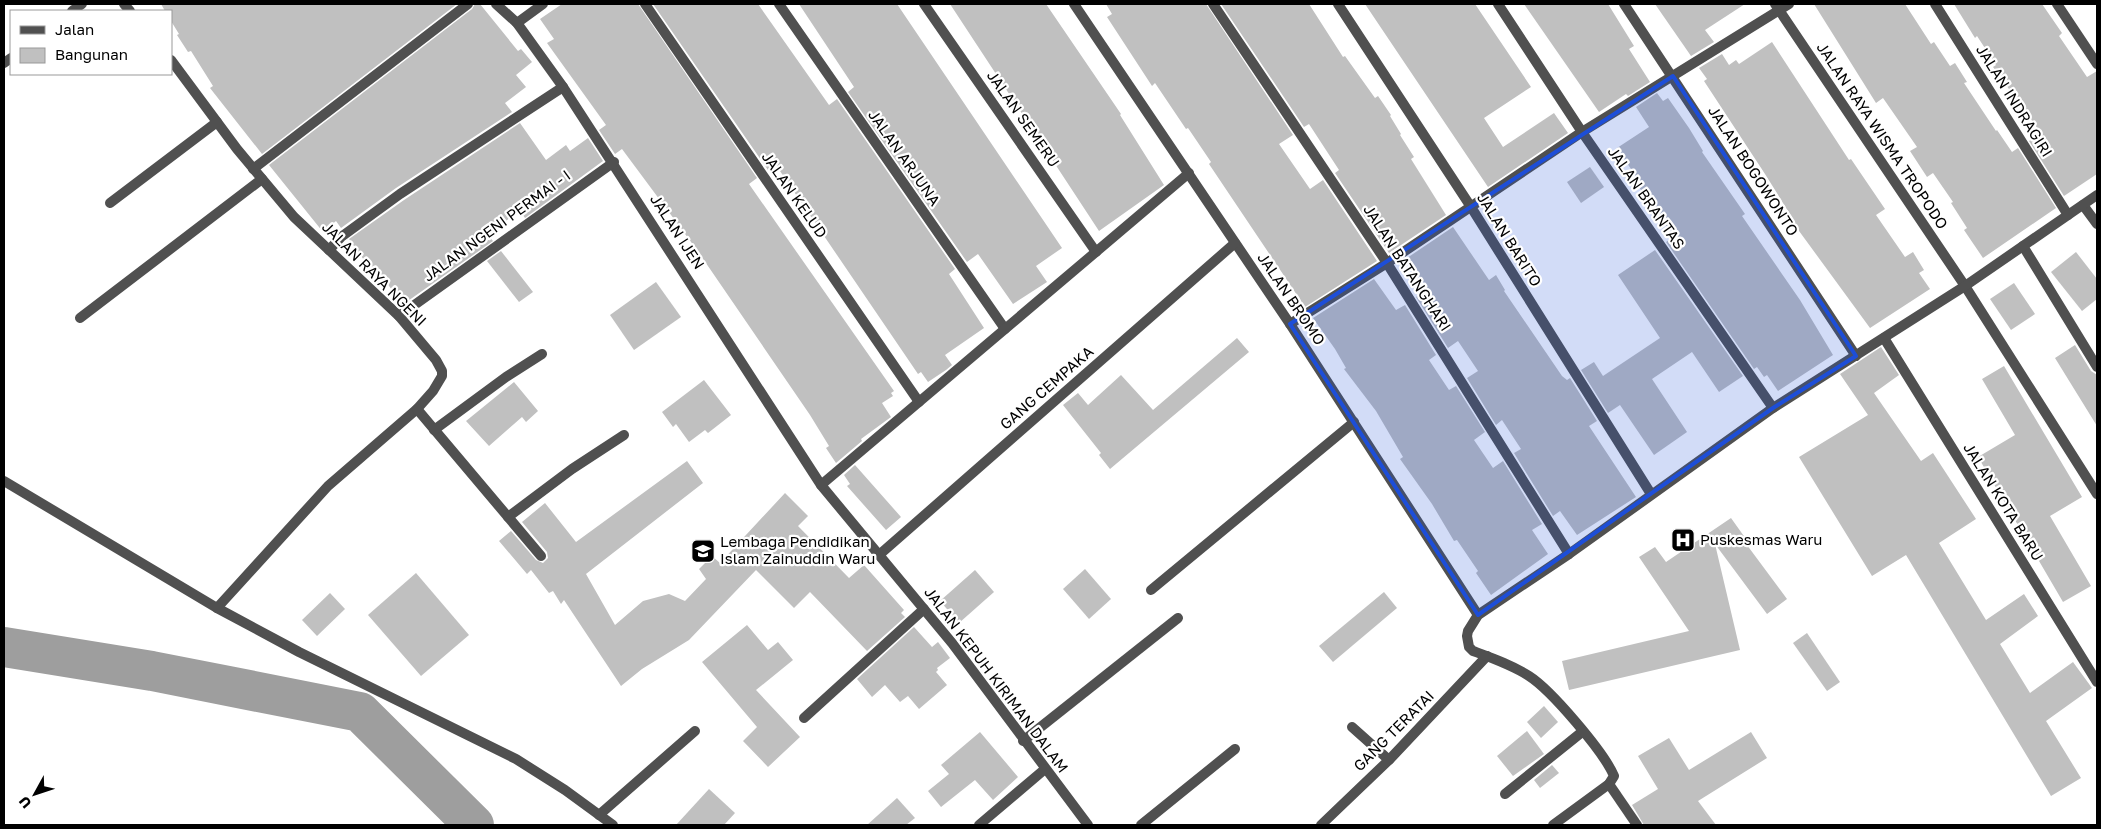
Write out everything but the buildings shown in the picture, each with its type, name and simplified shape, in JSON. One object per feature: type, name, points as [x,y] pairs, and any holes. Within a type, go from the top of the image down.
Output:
[{"type":"street","points":[[253,169],[468,4]]},
{"type":"street","name":"JALAN IJEN","points":[[496,4],[517,23],[614,162],[821,485]]},
{"type":"street","points":[[517,23],[543,4]]},
{"type":"street","name":"JALAN KELUD","points":[[645,4],[919,402]]},
{"type":"street","name":"JALAN ARJUNA","points":[[779,4],[1005,329]]},
{"type":"street","name":"JALAN SEMERU","points":[[924,4],[1096,252]]},
{"type":"street","name":"JALAN BROMO","points":[[1074,4],[1290,324],[1478,614]]},
{"type":"street","name":"JALAN BATANGHARI","points":[[1213,4],[1387,263],[1569,554]]},
{"type":"street","name":"JALAN BARITO","points":[[1338,4],[1471,207],[1651,494]]},
{"type":"street","name":"JALAN BRANTAS","points":[[1498,4],[1582,132],[1773,408]]},
{"type":"street","name":"JALAN BOGOWONTO","points":[[1624,4],[1856,356]]},
{"type":"street","points":[[1290,324],[1387,263],[1582,132],[1673,76],[1777,7],[1789,4]]},
{"type":"street","name":"JALAN INDRAGIRI","points":[[1935,4],[2068,214]]},
{"type":"street","points":[[2057,4],[2097,64]]},
{"type":"street","name":"JALAN RAYA WISMA TROPODO","points":[[1777,7],[1965,286],[2097,494]]},
{"type":"street","name":"JALAN RAYA NGENI","points":[[172,61],[253,169],[294,217],[399,316],[436,360],[442,371],[442,376],[433,391],[417,409],[328,486],[217,608]]},
{"type":"street","points":[[329,250],[341,237],[400,194],[563,87]]},
{"type":"street","points":[[110,203],[217,122]]},
{"type":"street","name":"JALAN NGENI PERMAI - I","points":[[399,316],[614,162]]},
{"type":"street","points":[[821,485],[1189,173]]},
{"type":"street","points":[[80,318],[262,179]]},
{"type":"street","points":[[1553,825],[1609,784],[1614,776],[1611,768],[1544,688],[1531,677],[1473,650],[1466,641],[1468,631],[1478,614],[1569,554],[1773,408],[1965,286],[2097,195]]},
{"type":"street","points":[[2083,204],[2097,224]]},
{"type":"street","name":"GANG CEMPAKA","points":[[879,555],[1235,243]]},
{"type":"street","points":[[2023,246],[2097,367]]},
{"type":"street","name":"JALAN KOTA BARU","points":[[1884,338],[2097,682]]},
{"type":"street","points":[[434,430],[506,377],[542,354]]},
{"type":"street","points":[[417,409],[542,556]]},
{"type":"street","points":[[1151,590],[1354,422]]},
{"type":"street","points":[[508,517],[572,469],[624,435]]},
{"type":"street","points":[[4,481],[217,608],[299,652],[516,759],[613,825]]},
{"type":"street","name":"JALAN KEPUH KIRIMAN DALAM","points":[[821,485],[952,643],[1023,741],[1088,825]]},
{"type":"street","points":[[804,718],[924,609]]},
{"type":"street","points":[[1023,741],[1178,618]]},
{"type":"street","name":"GANG TERATAI","points":[[1321,825],[1389,760],[1487,656]]},
{"type":"street","points":[[1352,727],[1389,760]]},
{"type":"street","points":[[599,815],[695,730]]},
{"type":"street","points":[[1506,794],[1582,732]]},
{"type":"street","points":[[1141,825],[1235,749]]},
{"type":"street","points":[[978,825],[1045,769]]},
{"type":"street","points":[[1609,784],[1637,825]]},
{"type":"highlighted area","points":[[1673,76],[1856,356],[1773,408],[1478,615],[1290,324]]},
{"type":"waterway","points":[[4,647],[152,671],[360,712],[474,825]]},
{"type":"place","name":"Puskesmas Waru","points":[[1683,540]]},
{"type":"place","name":"Lembaga Pendidikan Islam Zainuddin Waru","points":[[703,551]]}]
